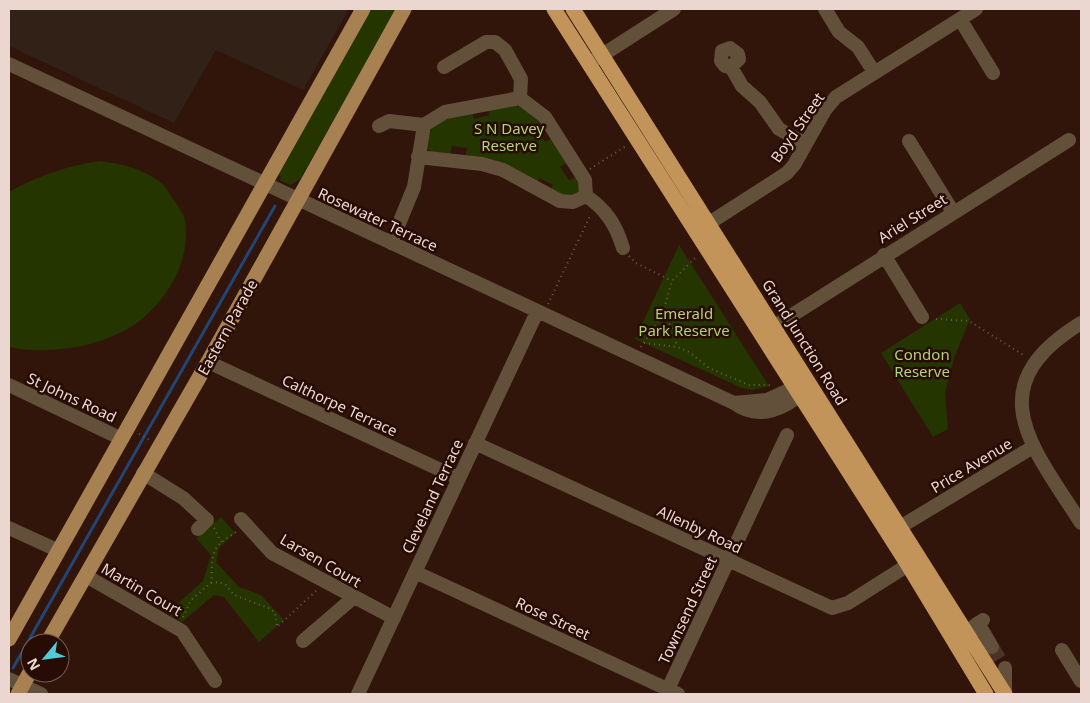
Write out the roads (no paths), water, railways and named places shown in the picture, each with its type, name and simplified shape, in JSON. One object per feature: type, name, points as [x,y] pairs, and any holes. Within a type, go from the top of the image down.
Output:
[{"type":"highway","name":"Grand Junction Road","points":[[554,9],[595,59],[709,223],[775,326],[914,562],[962,655],[986,694]]},
{"type":"highway","name":"Grand Junction Road","points":[[573,9],[595,59],[695,232],[797,392],[895,530]]},
{"type":"highway","points":[[760,335],[775,326]]},
{"type":"highway","name":"Grand Junction Road","points":[[914,562],[969,636],[1005,694]]},
{"type":"main road","points":[[9,639],[57,550],[122,439],[363,9]]},
{"type":"main road","name":"Eastern Parade","points":[[53,633],[208,362],[404,9]]},
{"type":"street","points":[[595,59],[674,9]]},
{"type":"street","points":[[825,9],[839,32],[858,47],[874,72]]},
{"type":"street","points":[[966,13],[993,73]]},
{"type":"street","name":"Boyd Street","points":[[695,232],[787,173],[806,144],[824,110],[836,97],[966,13]]},
{"type":"street","points":[[444,68],[486,42],[495,42],[505,50],[521,79],[520,98]]},
{"type":"street","name":"Rosewater Terrace","points":[[9,64],[734,403],[743,410],[759,412],[779,409],[797,392],[811,385]]},
{"type":"street","points":[[731,67],[742,86],[760,102],[779,129],[806,144]]},
{"type":"street","points":[[378,126],[390,121],[424,125],[445,112],[520,98],[546,117],[581,174],[592,200],[617,230],[622,248]]},
{"type":"street","points":[[391,243],[414,187],[424,125]]},
{"type":"street","name":"Ariel Street","points":[[775,326],[884,255],[1069,140]]},
{"type":"street","points":[[909,141],[953,212]]},
{"type":"street","points":[[418,157],[482,164],[503,170],[560,201],[592,200]]},
{"type":"street","points":[[884,255],[922,316]]},
{"type":"street","name":"Cleveland Terrace","points":[[363,693],[414,572],[475,443],[540,313]]},
{"type":"street","name":"Price Avenue","points":[[895,530],[1032,447],[1021,407],[1028,376],[1033,365],[1059,337],[1081,323]]},
{"type":"street","name":"Calthorpe Terrace","points":[[208,362],[458,478]]},
{"type":"street","name":"St Johns Road","points":[[9,385],[122,439]]},
{"type":"street","name":"Townsend Street","points":[[673,692],[728,560],[786,435]]},
{"type":"street","name":"Allenby Road","points":[[475,443],[832,608],[848,603],[914,562]]},
{"type":"street","points":[[1032,447],[1081,523]]},
{"type":"street","points":[[143,473],[183,498],[208,520],[198,529]]},
{"type":"street","name":"Larsen Court","points":[[240,524],[272,553],[353,598],[394,618]]},
{"type":"street","points":[[9,528],[57,550]]},
{"type":"street","name":"Rose Street","points":[[414,572],[673,692]]},
{"type":"street","name":"Martin Court","points":[[86,576],[182,632],[215,681]]},
{"type":"street","points":[[303,642],[353,598]]},
{"type":"street","points":[[962,655],[969,636],[980,621],[992,647]]},
{"type":"street","points":[[1062,650],[1081,681]]},
{"type":"street","points":[[1005,668],[1005,694]]},
{"type":"street","points":[[20,683],[41,694]]},
{"type":"waterway","points":[[13,668],[275,206]]},
{"type":"tunnel","points":[[992,647],[1005,668]]},
{"type":"park label","name":"S N Davey Reserve","points":[[509,136]]},
{"type":"park label","name":"Emerald Park Reserve","points":[[684,322]]},
{"type":"park label","name":"Condon Reserve","points":[[922,362]]}]
